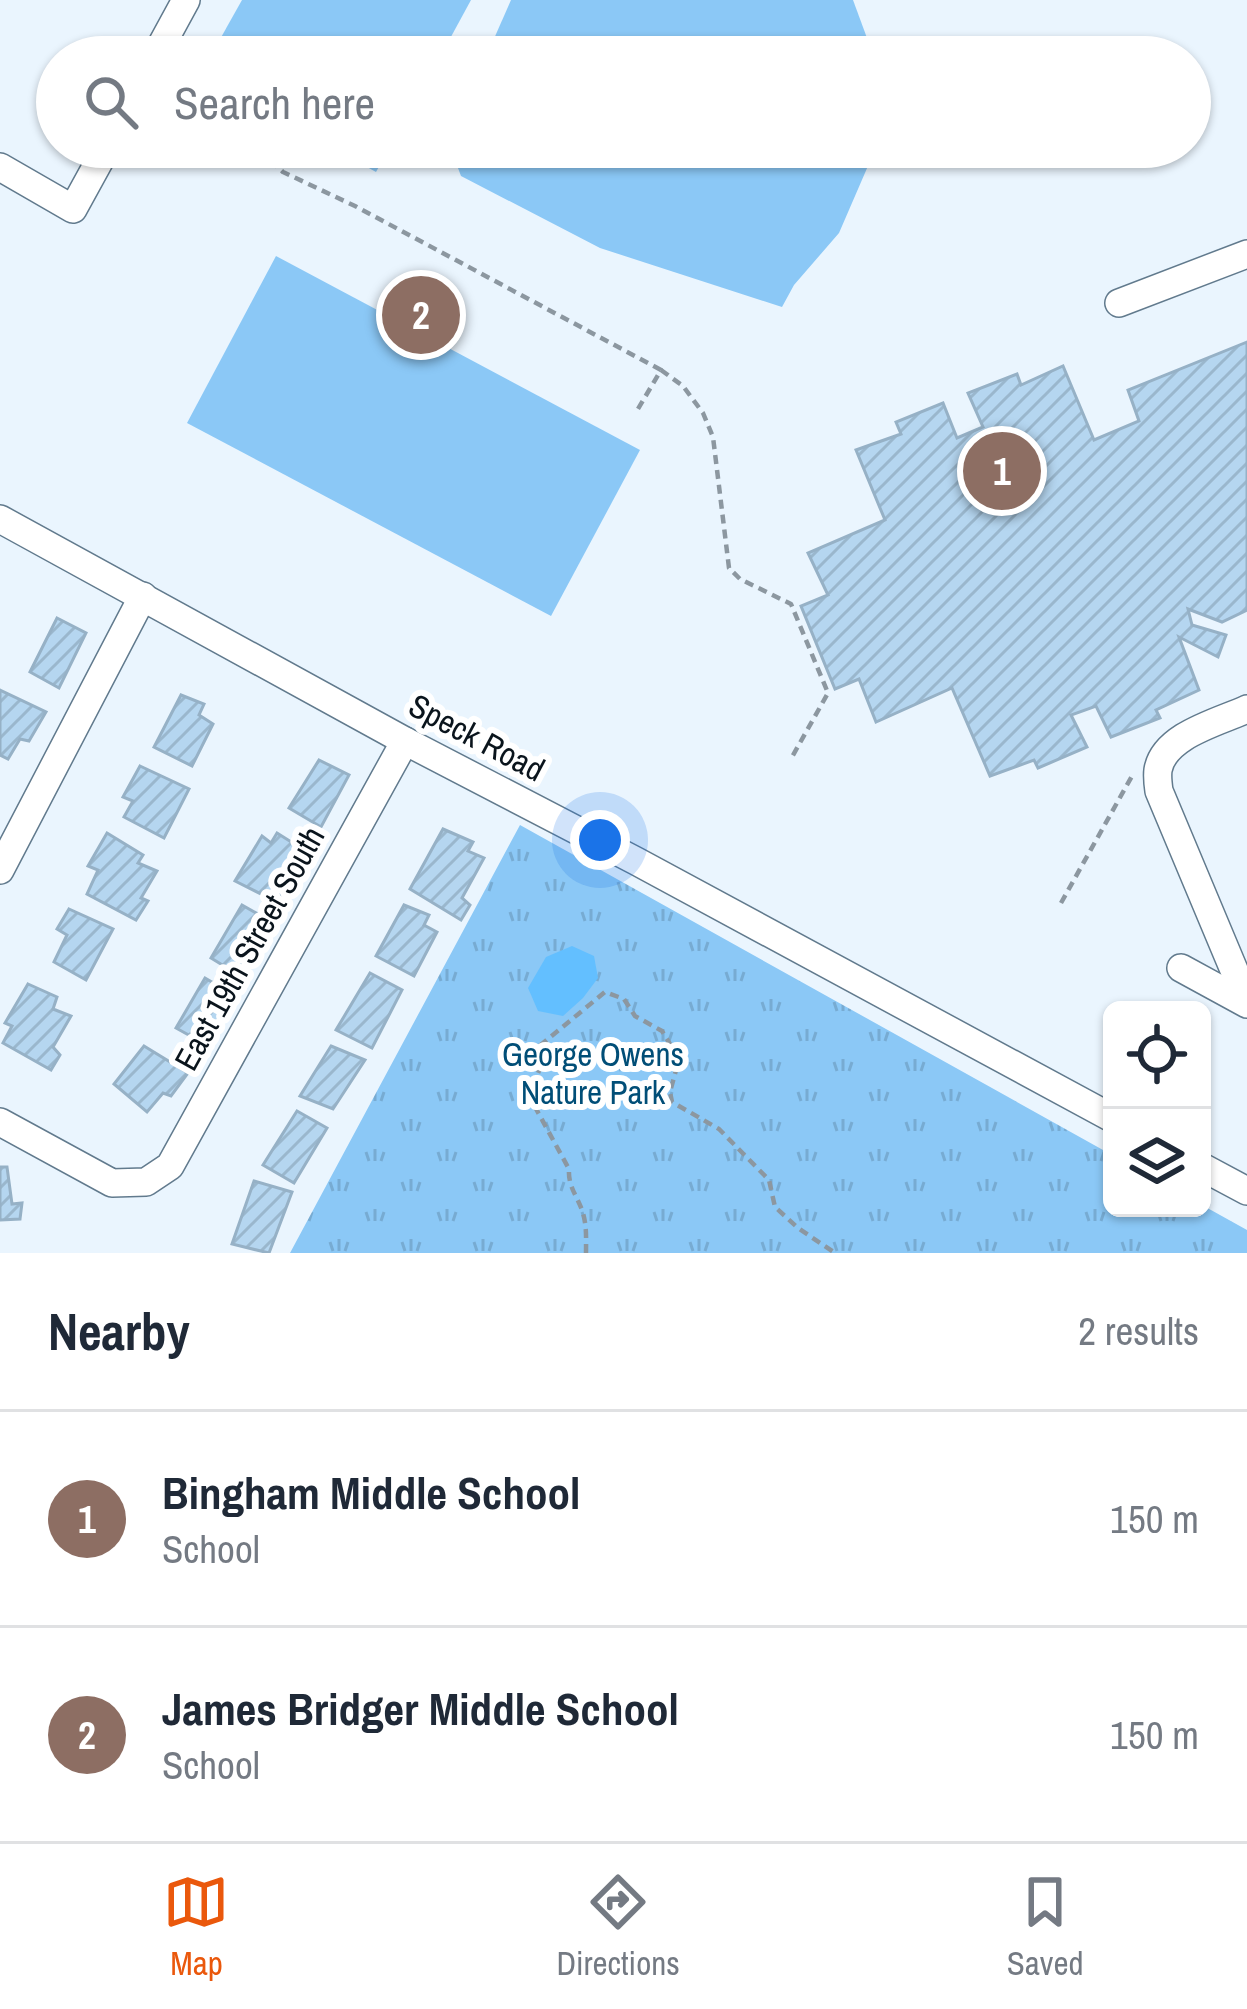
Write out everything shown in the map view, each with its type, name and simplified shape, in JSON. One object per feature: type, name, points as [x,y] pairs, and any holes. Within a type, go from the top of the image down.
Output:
[{"type":"street","points":[[166,36],[186,0]]},
{"type":"street","points":[[0,167],[73,208],[95,168]]},
{"type":"street","points":[[1119,303],[1247,254]]},
{"type":"street","name":"Speck Road","points":[[0,519],[1103,1113]]},
{"type":"street","points":[[0,870],[143,596]]},
{"type":"street","points":[[1247,709],[1181,739],[1166,752],[1158,769],[1159,790],[1247,1002]]},
{"type":"street","name":"East 19th Street South","points":[[0,1122],[112,1183],[146,1182],[170,1166],[405,741]]},
{"type":"street","points":[[1181,968],[1247,1002]]},
{"type":"street","points":[[1211,1172],[1247,1191]]},
{"type":"path","points":[[278,168],[661,370],[683,386],[703,412],[713,437],[729,568],[740,579],[791,604],[828,692],[792,757]]},
{"type":"path","points":[[634,414],[661,370]]},
{"type":"path","points":[[1061,903],[1136,770],[1158,769]]},
{"type":"path","points":[[586,1253],[587,1229],[568,1183],[569,1169],[529,1096],[542,1064],[537,1048],[605,992],[624,999],[635,1016],[662,1030],[679,1059],[672,1102],[719,1129],[769,1180],[775,1207],[835,1253]]},
{"type":"green space","points":[[242,0],[471,0],[451,36],[222,36]]},
{"type":"green space","points":[[511,0],[853,0],[866,36],[495,36]]},
{"type":"green space","points":[[458,168],[867,168],[839,233],[794,285],[782,307],[600,248],[461,176]]},
{"type":"green space","points":[[276,256],[640,450],[551,616],[187,423]]},
{"type":"green space","name":"George Owens Nature Park","points":[[520,825],[1103,1150],[1103,1217],[1211,1217],[1211,1210],[1247,1230],[1247,1253],[290,1253]]},
{"type":"shaded area","points":[[572,946],[594,956],[598,978],[563,1016],[538,1011],[528,988],[546,957]]},
{"type":"building","points":[[1247,342],[1247,610],[1222,622],[1188,609],[1192,625],[1226,635],[1218,657],[1179,637],[1199,690],[1156,710],[1160,718],[1111,737],[1096,706],[1071,715],[1087,747],[1038,768],[1034,760],[990,776],[952,688],[876,722],[859,679],[835,689],[801,606],[828,595],[808,553],[885,520],[856,450],[901,434],[896,422],[943,403],[957,438],[983,427],[968,393],[1017,374],[1021,385],[1063,366],[1094,440],[1139,421],[1128,390]]},
{"type":"building","points":[[57,618],[86,633],[59,688],[30,672]]},
{"type":"building","points":[[0,690],[46,712],[29,741],[20,739],[8,759],[0,755]]},
{"type":"building","points":[[181,695],[204,704],[199,715],[213,724],[192,766],[154,747]]},
{"type":"building","points":[[319,760],[349,775],[321,827],[289,808]]},
{"type":"building","points":[[140,766],[189,789],[164,838],[124,817],[133,801],[123,797]]},
{"type":"building","points":[[443,829],[473,842],[468,851],[484,858],[462,898],[470,905],[461,920],[410,889]]},
{"type":"building","points":[[107,833],[143,855],[138,863],[157,871],[141,898],[148,901],[136,920],[87,894],[98,870],[88,866]]},
{"type":"building","points":[[277,833],[304,850],[277,902],[235,881],[262,836],[271,843]]},
{"type":"building","points":[[242,905],[272,922],[242,977],[211,958]]},
{"type":"building","points":[[404,905],[429,915],[424,925],[437,932],[414,976],[376,956]]},
{"type":"building","points":[[69,909],[113,929],[86,980],[54,962],[67,935],[57,929]]},
{"type":"building","points":[[370,973],[402,990],[372,1048],[336,1030]]},
{"type":"building","points":[[205,978],[234,995],[205,1044],[176,1028]]},
{"type":"building","points":[[28,984],[57,997],[53,1009],[71,1016],[53,1047],[60,1055],[51,1070],[3,1043],[12,1026],[5,1023]]},
{"type":"building","points":[[144,1046],[188,1073],[171,1096],[163,1093],[147,1112],[114,1084]]},
{"type":"building","points":[[331,1046],[365,1060],[333,1109],[300,1096]]},
{"type":"building","points":[[297,1111],[327,1128],[294,1183],[263,1165]]},
{"type":"building","points":[[0,1167],[7,1167],[12,1204],[22,1203],[20,1219],[0,1220]]},
{"type":"building","points":[[254,1181],[292,1192],[269,1253],[232,1244]]},
{"type":"place","name":"James Bridger Middle School","points":[[421,315]]},
{"type":"place","name":"Bingham Middle School","points":[[1002,471]]}]
